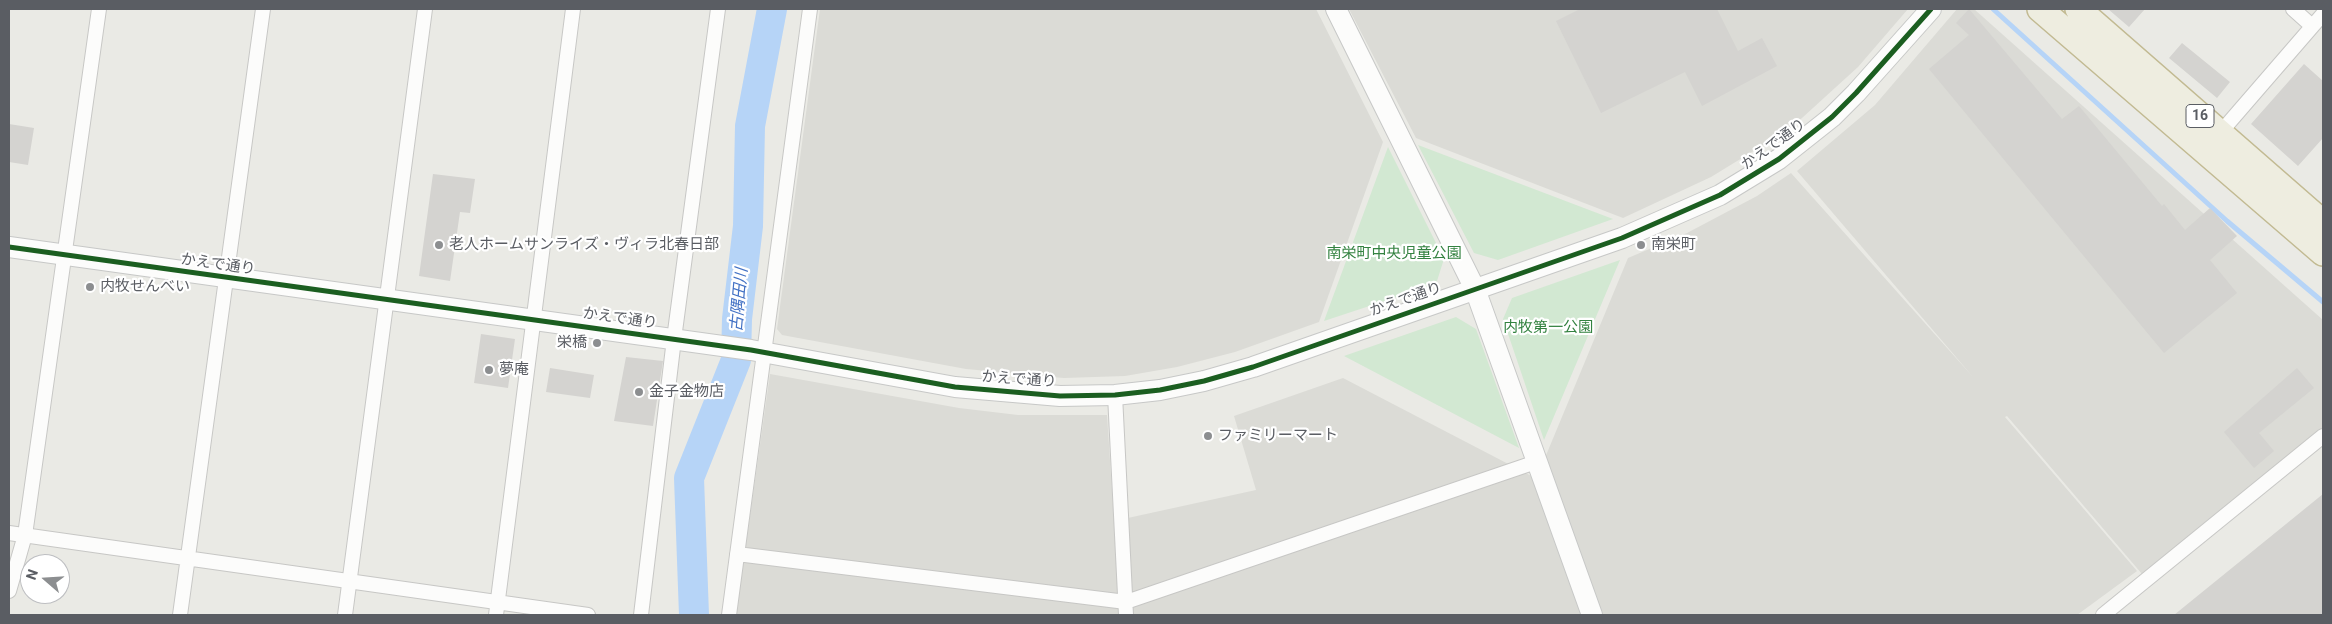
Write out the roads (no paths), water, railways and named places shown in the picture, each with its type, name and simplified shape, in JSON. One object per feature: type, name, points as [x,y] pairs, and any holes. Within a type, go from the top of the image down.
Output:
[{"type":"highway","name":"16","points":[[2040,9],[2323,253]]},
{"type":"highway","name":"16","points":[[2078,9],[2323,222]]},
{"type":"street","points":[[9,591],[25,535],[99,9]]},
{"type":"street","points":[[180,615],[263,9]]},
{"type":"street","points":[[345,615],[425,9]]},
{"type":"street","points":[[497,609],[573,9]]},
{"type":"street","points":[[641,615],[680,340],[718,9]]},
{"type":"street","points":[[729,615],[758,352],[810,9]]},
{"type":"street","points":[[1336,9],[1475,289],[1592,615]]},
{"type":"street","name":"かえで通り","points":[[9,247],[226,279],[680,340],[954,387],[1032,396],[1115,395],[1160,390],[1204,381],[1253,366],[1622,238],[1674,217],[1752,177],[1779,159],[1832,118],[1931,9]]},
{"type":"street","points":[[2293,9],[2312,26]]},
{"type":"street","points":[[2220,133],[2323,14]]},
{"type":"street","points":[[1115,395],[1126,609]]},
{"type":"street","points":[[2103,615],[2323,436]]},
{"type":"street","points":[[737,554],[1126,609],[1536,462]]},
{"type":"street","points":[[9,533],[349,581],[497,609],[588,615]]},
{"type":"waterway","name":"古隅田川","points":[[694,615],[689,478],[736,360],[737,319],[748,226],[750,126],[772,9]]},
{"type":"waterway","points":[[1993,9],[2227,221],[2323,302]]},
{"type":"place","name":"老人ホームサンライズ・ヴィラ北春日部","points":[[439,245]]},
{"type":"place","name":"南栄町","points":[[1641,245]]},
{"type":"place","name":"内牧せんべい","points":[[90,287]]},
{"type":"place","name":"栄橋","points":[[597,343]]},
{"type":"place","name":"夢庵","points":[[489,370]]},
{"type":"place","name":"金子金物店","points":[[639,392]]},
{"type":"place","name":"ファミリーマート","points":[[1208,436]]},
{"type":"park label","name":"南栄町中央児童公園","points":[[1394,254]]},
{"type":"park label","name":"内牧第一公園","points":[[1548,328]]}]
